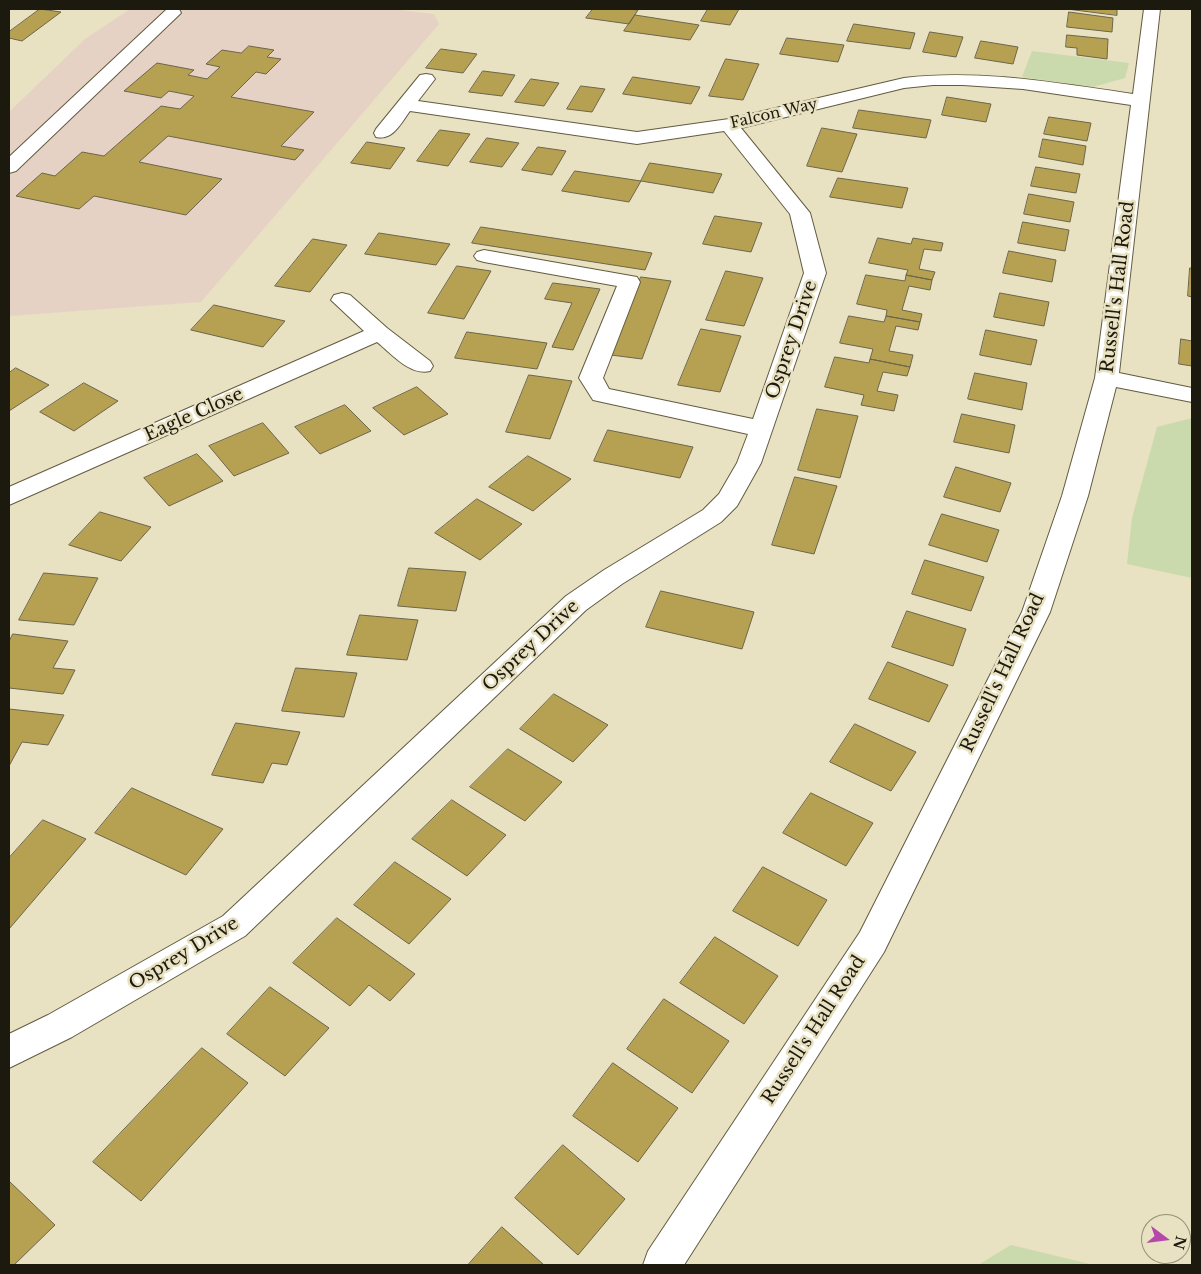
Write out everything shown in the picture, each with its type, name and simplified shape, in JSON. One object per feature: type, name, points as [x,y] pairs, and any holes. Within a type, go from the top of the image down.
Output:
[{"type":"street","name":"Russell's Hall Road","points":[[662,1265],[872,942],[1036,612],[1075,496],[1107,378],[1152,9]]},
{"type":"street","points":[[9,167],[173,13]]},
{"type":"street","points":[[383,133],[426,79]]},
{"type":"street","name":"Falcon Way","points":[[407,104],[637,138],[729,125],[904,83],[929,79],[990,80],[1141,101]]},
{"type":"street","name":"Osprey Drive","points":[[9,1052],[60,1026],[234,926],[576,603],[613,577],[712,516],[728,500],[748,463],[762,429],[816,273],[800,213],[729,125]]},
{"type":"street","points":[[484,256],[629,282],[591,378],[601,395],[762,429]]},
{"type":"street","points":[[342,300],[379,333],[422,366]]},
{"type":"street","name":"Eagle Close","points":[[9,497],[379,333]]},
{"type":"street","points":[[1107,378],[1192,395]]},
{"type":"shaded area","points":[[130,9],[391,9],[434,14],[439,24],[201,302],[9,316],[9,112],[85,39]]},
{"type":"green space","points":[[1032,51],[1129,63],[1125,78],[1093,87],[1022,77]]},
{"type":"green space","points":[[1192,418],[1192,578],[1127,564],[1132,518],[1157,427]]},
{"type":"green space","points":[[1011,1245],[1094,1265],[978,1265]]},
{"type":"building","points":[[40,9],[61,12],[22,41],[9,38],[9,32]]},
{"type":"building","points":[[593,9],[638,10],[629,24],[586,18]]},
{"type":"building","points":[[708,9],[739,9],[730,25],[701,21]]},
{"type":"building","points":[[1067,9],[1117,9],[1117,15]]},
{"type":"building","points":[[1069,12],[1113,18],[1112,32],[1067,27]]},
{"type":"building","points":[[635,15],[699,25],[690,40],[624,31]]},
{"type":"building","points":[[854,24],[915,33],[910,49],[847,41]]},
{"type":"building","points":[[930,32],[963,37],[956,57],[923,52]]},
{"type":"building","points":[[1067,35],[1108,39],[1107,59],[1077,55],[1077,48],[1066,47]]},
{"type":"building","points":[[787,38],[844,45],[838,62],[780,54]]},
{"type":"building","points":[[981,41],[1018,47],[1013,64],[975,58]]},
{"type":"building","points":[[249,46],[274,50],[267,57],[281,59],[266,74],[256,72],[231,97],[314,112],[281,146],[304,150],[295,160],[168,136],[139,162],[222,179],[186,215],[94,196],[79,209],[16,196],[42,173],[55,176],[82,152],[104,156],[161,106],[180,109],[194,96],[169,91],[161,98],[124,91],[157,63],[194,70],[188,75],[207,79],[220,67],[206,64],[222,50],[241,53]]},
{"type":"building","points":[[441,49],[477,54],[463,73],[426,68]]},
{"type":"building","points":[[726,59],[759,64],[743,100],[709,96]]},
{"type":"building","points":[[483,71],[515,75],[502,96],[469,92]]},
{"type":"building","points":[[633,77],[700,87],[691,104],[623,94]]},
{"type":"building","points":[[531,79],[559,83],[544,106],[515,102]]},
{"type":"building","points":[[581,86],[605,89],[592,112],[567,109]]},
{"type":"building","points":[[947,97],[991,104],[986,122],[942,115]]},
{"type":"building","points":[[859,110],[931,120],[926,138],[853,128]]},
{"type":"building","points":[[1049,117],[1091,123],[1087,141],[1044,134]]},
{"type":"building","points":[[822,128],[857,134],[842,172],[807,166]]},
{"type":"building","points":[[440,130],[470,134],[448,166],[417,161]]},
{"type":"building","points":[[487,138],[519,143],[502,167],[470,162]]},
{"type":"building","points":[[1043,139],[1086,146],[1083,165],[1039,157]]},
{"type":"building","points":[[367,142],[405,148],[390,169],[351,163]]},
{"type":"building","points":[[538,147],[566,151],[552,175],[522,170]]},
{"type":"building","points":[[650,163],[722,174],[713,193],[641,181]]},
{"type":"building","points":[[1036,167],[1080,174],[1076,193],[1031,186]]},
{"type":"building","points":[[575,171],[641,181],[629,202],[562,191]]},
{"type":"building","points":[[838,178],[908,188],[902,208],[830,197]]},
{"type":"building","points":[[1029,194],[1074,202],[1070,222],[1024,214]]},
{"type":"building","points":[[715,216],[762,223],[751,252],[703,244]]},
{"type":"building","points":[[1023,222],[1069,230],[1065,251],[1018,243]]},
{"type":"building","points":[[481,227],[652,253],[645,270],[472,243]]},
{"type":"building","points":[[379,233],[450,244],[436,265],[365,254]]},
{"type":"building","points":[[878,238],[911,244],[913,238],[943,243],[941,251],[924,249],[919,269],[935,272],[932,280],[906,275],[908,270],[869,263]]},
{"type":"building","points":[[313,239],[347,245],[310,292],[275,286]]},
{"type":"building","points":[[1009,251],[1056,260],[1052,282],[1003,273]]},
{"type":"building","points":[[457,266],[491,271],[464,319],[428,313]]},
{"type":"building","points":[[1190,268],[1192,268],[1192,297],[1188,296]]},
{"type":"building","points":[[726,271],[763,278],[744,326],[706,320]]},
{"type":"building","points":[[866,275],[905,281],[906,275],[932,280],[930,290],[909,286],[902,310],[922,314],[920,322],[886,316],[887,310],[857,304]]},
{"type":"building","points":[[641,277],[671,281],[642,359],[611,355]]},
{"type":"building","points":[[553,283],[600,289],[573,350],[552,347],[572,303],[545,299]]},
{"type":"building","points":[[1000,293],[1049,302],[1044,326],[994,317]]},
{"type":"building","points":[[214,305],[285,321],[263,347],[191,330]]},
{"type":"building","points":[[849,316],[884,322],[886,316],[920,322],[918,330],[896,326],[889,351],[913,355],[910,367],[870,359],[873,349],[840,343]]},
{"type":"building","points":[[701,329],[741,336],[720,392],[678,385]]},
{"type":"building","points":[[986,330],[1037,340],[1031,365],[980,355]]},
{"type":"building","points":[[467,332],[547,343],[537,369],[455,358]]},
{"type":"building","points":[[1181,339],[1192,341],[1192,366],[1179,364]]},
{"type":"building","points":[[835,357],[869,363],[870,359],[910,367],[907,376],[883,372],[877,391],[898,395],[894,411],[861,405],[864,395],[825,387]]},
{"type":"building","points":[[16,368],[49,385],[9,411],[9,373]]},
{"type":"building","points":[[975,373],[1027,383],[1022,410],[968,399]]},
{"type":"building","points":[[529,375],[572,381],[550,439],[506,432]]},
{"type":"building","points":[[84,383],[118,401],[74,431],[40,412]]},
{"type":"building","points":[[417,387],[448,414],[404,435],[373,408]]},
{"type":"building","points":[[345,405],[371,431],[320,454],[295,427]]},
{"type":"building","points":[[817,409],[858,416],[840,478],[798,470]]},
{"type":"building","points":[[962,414],[1015,425],[1009,453],[954,442]]},
{"type":"building","points":[[263,423],[289,453],[234,476],[209,446]]},
{"type":"building","points":[[608,430],[693,447],[680,478],[594,461]]},
{"type":"building","points":[[197,454],[223,481],[169,506],[144,478]]},
{"type":"building","points":[[528,456],[571,479],[533,511],[489,487]]},
{"type":"building","points":[[956,467],[1011,483],[1000,512],[944,497]]},
{"type":"building","points":[[795,477],[837,486],[814,554],[772,545]]},
{"type":"building","points":[[477,499],[522,524],[480,560],[435,533]]},
{"type":"building","points":[[100,512],[151,527],[121,561],[69,545]]},
{"type":"building","points":[[942,514],[999,530],[987,562],[929,545]]},
{"type":"building","points":[[925,560],[984,577],[971,611],[912,594]]},
{"type":"building","points":[[409,568],[466,572],[456,611],[398,606]]},
{"type":"building","points":[[44,573],[98,578],[74,625],[19,620]]},
{"type":"building","points":[[661,591],[754,612],[742,649],[646,627]]},
{"type":"building","points":[[907,611],[966,629],[953,666],[892,647]]},
{"type":"building","points":[[360,615],[418,620],[407,660],[347,655]]},
{"type":"building","points":[[13,634],[68,641],[53,668],[75,670],[63,694],[9,688],[9,642]]},
{"type":"building","points":[[888,662],[948,685],[929,722],[869,699]]},
{"type":"building","points":[[296,668],[357,673],[344,717],[282,711]]},
{"type":"building","points":[[554,694],[608,725],[573,762],[520,729]]},
{"type":"building","points":[[9,709],[64,715],[48,745],[22,742],[9,766]]},
{"type":"building","points":[[236,723],[300,732],[287,765],[272,763],[263,783],[212,775]]},
{"type":"building","points":[[855,724],[916,752],[891,791],[830,762]]},
{"type":"building","points":[[508,749],[562,782],[525,821],[470,787]]},
{"type":"building","points":[[132,788],[223,829],[186,875],[95,833]]},
{"type":"building","points":[[811,793],[873,823],[846,866],[783,833]]},
{"type":"building","points":[[452,800],[506,835],[467,876],[412,839]]},
{"type":"building","points":[[43,820],[86,839],[9,929],[9,858]]},
{"type":"building","points":[[395,862],[451,899],[409,944],[354,905]]},
{"type":"building","points":[[763,867],[827,900],[798,946],[733,911]]},
{"type":"building","points":[[337,918],[415,974],[390,1001],[369,985],[350,1006],[293,963]]},
{"type":"building","points":[[715,937],[778,976],[744,1024],[680,983]]},
{"type":"building","points":[[270,987],[329,1028],[285,1076],[227,1034]]},
{"type":"building","points":[[664,999],[729,1041],[692,1093],[627,1049]]},
{"type":"building","points":[[202,1048],[248,1083],[141,1201],[93,1162]]},
{"type":"building","points":[[613,1063],[678,1108],[638,1162],[573,1116]]},
{"type":"building","points":[[563,1145],[625,1199],[578,1255],[515,1198]]},
{"type":"building","points":[[9,1181],[55,1225],[14,1265],[9,1265]]},
{"type":"building","points":[[502,1227],[544,1265],[468,1265]]}]
